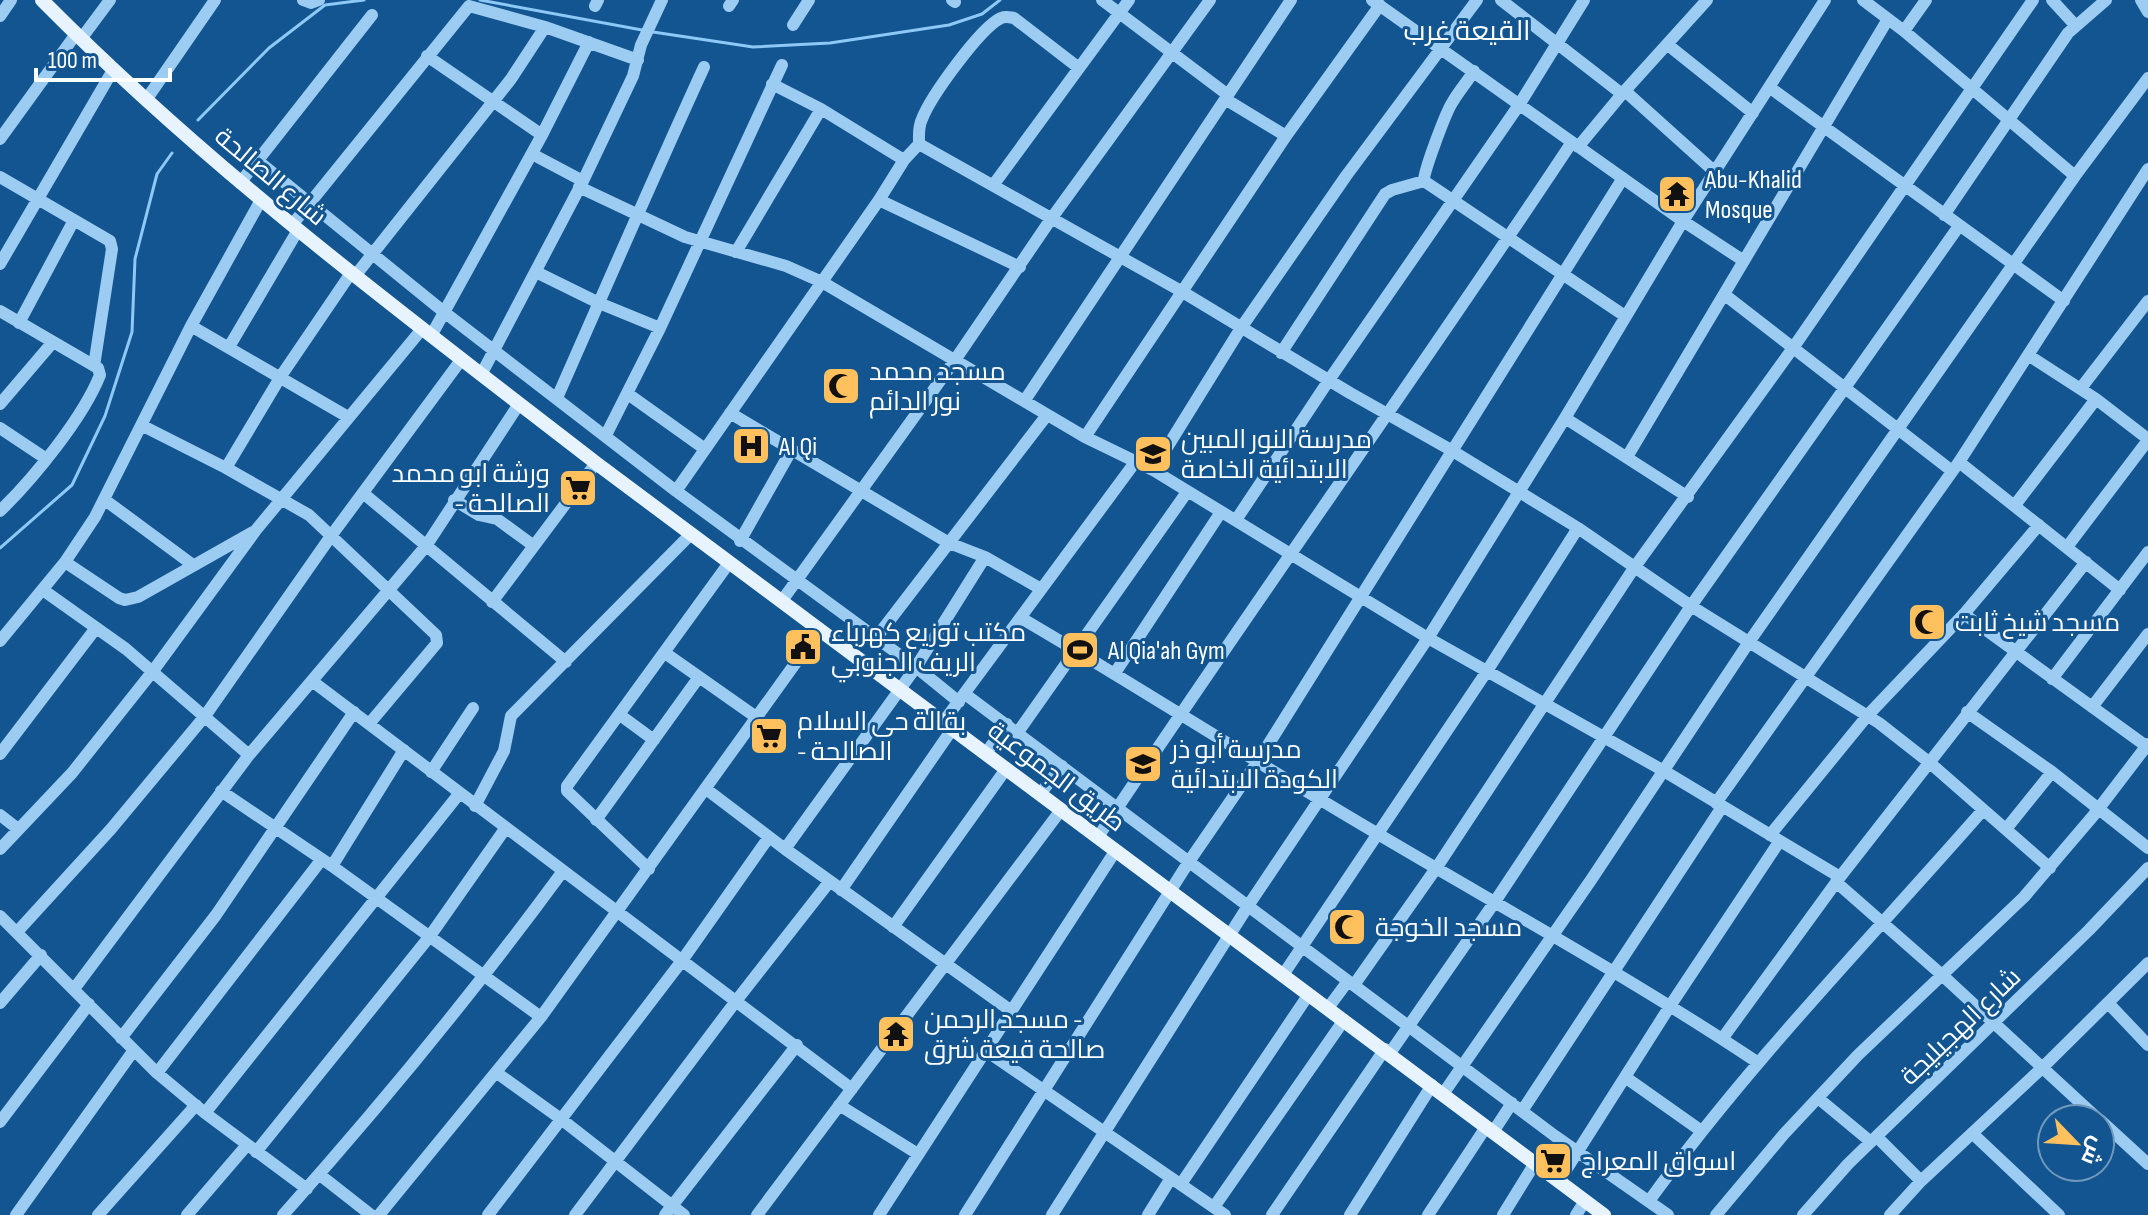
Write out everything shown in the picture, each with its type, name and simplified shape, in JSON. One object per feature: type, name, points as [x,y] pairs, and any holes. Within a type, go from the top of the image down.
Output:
[{"type":"main road","name":"شارع الصالحة","points":[[42,0],[113,70],[240,183],[481,375]]},
{"type":"main road","name":"طريق الجموعية","points":[[481,375],[1604,1215]]},
{"type":"street","points":[[0,16],[11,0]]},
{"type":"street","points":[[0,139],[110,0]]},
{"type":"street","points":[[146,100],[215,0]]},
{"type":"street","points":[[303,0],[311,3],[319,0]]},
{"type":"street","points":[[481,375],[581,184],[633,76],[641,45],[662,0]]},
{"type":"street","points":[[793,25],[809,0]]},
{"type":"street","points":[[1102,0],[1226,97],[1286,136]]},
{"type":"street","points":[[994,184],[1129,0]]},
{"type":"street","points":[[781,602],[1210,0]]},
{"type":"street","points":[[1025,400],[1291,0]]},
{"type":"street","points":[[1153,470],[1241,328],[1346,176],[1477,0]]},
{"type":"street","points":[[1501,0],[1623,92],[1715,172]]},
{"type":"street","points":[[1236,520],[1519,105],[1584,0]]},
{"type":"street","points":[[1098,837],[1180,712],[1575,144],[1707,0]]},
{"type":"street","points":[[1052,1215],[1229,934],[1428,638],[1683,221],[1825,0]]},
{"type":"street","points":[[1863,0],[2075,176]]},
{"type":"street","points":[[1904,31],[1926,0]]},
{"type":"street","points":[[1328,1008],[1351,983],[1437,867],[1634,568],[1793,348],[2033,0]]},
{"type":"street","points":[[2052,0],[2075,25]]},
{"type":"street","points":[[1944,215],[2075,25],[2106,0]]},
{"type":"street","points":[[1085,437],[1376,3],[1744,261]]},
{"type":"street","points":[[229,347],[310,202],[469,6],[545,27],[638,60]]},
{"type":"street","points":[[240,183],[372,15]]},
{"type":"street","points":[[676,491],[904,160],[919,144],[921,121],[940,87],[973,44],[1004,17],[1014,18],[1079,68]]},
{"type":"street","points":[[1627,457],[1888,19]]},
{"type":"street","points":[[226,468],[281,376],[353,275],[492,102],[545,27]]},
{"type":"street","points":[[0,849],[72,773],[153,671],[256,530],[348,417],[444,312],[532,154],[589,42]]},
{"type":"street","points":[[1668,45],[1753,113]]},
{"type":"street","points":[[427,56],[542,135]]},
{"type":"street","points":[[606,435],[660,328],[782,65]]},
{"type":"street","points":[[557,398],[635,215],[704,67]]},
{"type":"street","points":[[0,264],[113,70]]},
{"type":"street","points":[[1424,181],[1424,171],[1450,106],[1474,71]]},
{"type":"street","points":[[1350,1215],[1438,1089],[1462,1066],[1749,642],[2075,176],[2148,78]]},
{"type":"street","points":[[772,84],[821,109],[904,160]]},
{"type":"street","points":[[1769,87],[2064,301]]},
{"type":"street","points":[[736,252],[821,109]]},
{"type":"street","points":[[919,144],[1181,291],[1578,528],[1691,606],[1868,715],[1930,763],[2050,868]]},
{"type":"street","points":[[532,154],[635,215],[700,242],[786,266],[822,282],[1085,437],[1153,470],[1428,638],[1664,771],[1774,838],[1838,880],[2080,1103]]},
{"type":"street","points":[[258,161],[444,312],[740,541],[916,667],[1012,728],[1577,1152],[1668,1215]]},
{"type":"street","points":[[1428,1215],[1490,1129],[1517,1107],[1614,973],[1719,805],[1806,676],[1956,466],[2148,169]]},
{"type":"street","points":[[0,177],[108,239],[112,249],[94,366]]},
{"type":"street","points":[[965,1215],[1188,863],[1258,761],[1623,178]]},
{"type":"street","points":[[1424,181],[1625,316]]},
{"type":"street","points":[[1281,353],[1385,194],[1424,181]]},
{"type":"street","points":[[0,641],[65,562],[105,500],[191,326],[261,200]]},
{"type":"street","points":[[879,200],[1020,267]]},
{"type":"street","points":[[19,323],[74,220]]},
{"type":"street","points":[[1272,1215],[1387,1051],[1409,1027],[1691,606],[1959,226]]},
{"type":"street","points":[[536,272],[660,328]]},
{"type":"street","points":[[1725,295],[1898,431],[2015,505],[2120,590]]},
{"type":"street","points":[[2081,388],[2148,301]]},
{"type":"street","points":[[0,311],[98,368],[100,375],[91,393],[45,458],[0,511]]},
{"type":"street","points":[[191,326],[348,417]]},
{"type":"street","points":[[0,404],[53,342]]},
{"type":"street","points":[[2028,355],[2081,388],[2148,440],[2067,547]]},
{"type":"street","points":[[17,932],[111,829],[205,716],[331,536],[461,360]]},
{"type":"street","points":[[628,394],[705,449]]},
{"type":"street","points":[[2015,505],[2096,399]]},
{"type":"street","points":[[74,989],[249,755],[426,546],[519,404]]},
{"type":"street","points":[[730,413],[949,543],[985,557],[1041,589]]},
{"type":"street","points":[[876,638],[1047,415]]},
{"type":"street","points":[[1565,418],[1688,497]]},
{"type":"street","points":[[143,426],[309,515],[433,632],[438,640],[369,724]]},
{"type":"street","points":[[0,428],[45,458]]},
{"type":"street","points":[[740,541],[792,449]]},
{"type":"street","points":[[841,890],[949,724],[962,698],[1136,461]]},
{"type":"street","points":[[492,602],[596,463]]},
{"type":"street","points":[[986,753],[1012,728],[1076,650],[1187,492]]},
{"type":"street","points":[[363,493],[566,662]]},
{"type":"street","points":[[105,500],[193,565]]},
{"type":"street","points":[[454,500],[479,515],[497,519],[534,546]]},
{"type":"street","points":[[1115,673],[1221,512]]},
{"type":"street","points":[[1559,1181],[1774,838],[1868,715],[1964,614],[2039,525]]},
{"type":"street","points":[[1283,975],[1487,671],[1578,528]]},
{"type":"street","points":[[65,562],[125,600],[138,597],[256,530]]},
{"type":"street","points":[[475,806],[501,758],[511,716],[691,534]]},
{"type":"street","points":[[2052,679],[2148,552]]},
{"type":"street","points":[[785,849],[916,667],[985,557]]},
{"type":"street","points":[[1722,1039],[1838,880],[2086,562]]},
{"type":"street","points":[[649,869],[567,791],[567,786],[729,563]]},
{"type":"street","points":[[43,590],[153,671],[249,755]]},
{"type":"street","points":[[1716,1215],[1818,1098],[2024,897],[2147,745],[1964,614]]},
{"type":"street","points":[[1021,618],[1180,712],[1319,800],[1670,1006],[1757,1062]]},
{"type":"street","points":[[0,754],[96,628]]},
{"type":"street","points":[[379,1215],[541,1017],[820,629]]},
{"type":"street","points":[[2092,707],[2148,634]]},
{"type":"street","points":[[665,653],[756,717]]},
{"type":"street","points":[[596,820],[699,677]]},
{"type":"street","points":[[312,681],[852,1089]]},
{"type":"street","points":[[431,772],[473,708]]},
{"type":"street","points":[[121,1038],[202,933],[354,712]]},
{"type":"street","points":[[1967,712],[2052,772],[2148,848]]},
{"type":"street","points":[[620,715],[654,740]]},
{"type":"street","points":[[157,1073],[327,862],[404,750]]},
{"type":"street","points":[[1040,794],[1062,766]]},
{"type":"street","points":[[893,927],[1006,769]]},
{"type":"street","points":[[2006,829],[2052,772]]},
{"type":"street","points":[[706,789],[1010,1010]]},
{"type":"street","points":[[221,791],[327,862],[541,1017]]},
{"type":"street","points":[[98,1215],[200,1109],[377,898],[459,794]]},
{"type":"street","points":[[757,1215],[1061,810]]},
{"type":"street","points":[[1649,1201],[1700,1130],[1757,1062],[1983,810]]},
{"type":"street","points":[[0,815],[18,829]]},
{"type":"street","points":[[187,1215],[252,1148],[430,936],[505,829]]},
{"type":"street","points":[[488,1215],[681,962],[769,837]]},
{"type":"street","points":[[879,1215],[1116,850]]},
{"type":"street","name":"شارع الهجيليجة","points":[[1803,1215],[1874,1139],[2143,885],[2148,868]]},
{"type":"street","points":[[283,1215],[486,976],[563,871]]},
{"type":"street","points":[[575,1215],[830,881]]},
{"type":"street","points":[[0,916],[157,1073],[307,1189]]},
{"type":"street","points":[[0,1003],[41,955]]},
{"type":"street","points":[[1890,1215],[1921,1181],[2109,1004],[2148,963]]},
{"type":"street","points":[[1148,1215],[1176,1181],[1309,994]]},
{"type":"street","points":[[0,1122],[89,1004]]},
{"type":"street","points":[[2109,1004],[2148,1045]]},
{"type":"street","points":[[985,1050],[1220,1211],[1344,1020]]},
{"type":"street","points":[[668,1210],[797,1045]]},
{"type":"street","points":[[16,1215],[134,1050]]},
{"type":"street","points":[[497,1073],[616,1160],[668,1210],[684,1215]]},
{"type":"street","points":[[1625,1077],[1700,1130]]},
{"type":"street","points":[[1818,1098],[1874,1139],[1921,1181]]},
{"type":"street","points":[[839,1105],[918,1154]]},
{"type":"street","points":[[1972,1133],[2059,1215]]},
{"type":"street","points":[[2116,1135],[2148,1164]]},
{"type":"street","points":[[1503,1215],[1535,1163]]},
{"type":"street","points":[[320,1175],[371,1215]]},
{"type":"street","points":[[1576,1215],[1585,1201]]},
{"type":"street","points":[[1899,1204],[1910,1215]]},
{"type":"waterway","points":[[198,120],[269,48],[325,5],[364,0]]},
{"type":"waterway","points":[[480,0],[642,30]]},
{"type":"waterway","points":[[653,32],[753,47],[830,43],[949,25],[982,14],[1000,0]]},
{"type":"waterway","points":[[0,548],[72,485],[105,416],[132,332],[135,259],[157,174],[172,153]]},
{"type":"place","name":"Abu-Khalid Mosque","points":[[1677,194]]},
{"type":"place","name":"مسجد محمد نور الدائم","points":[[841,386]]},
{"type":"place","name":"Al Qi","points":[[751,446]]},
{"type":"place","name":"مدرسة النور المبين الابتدائية الخاصة","points":[[1153,454]]},
{"type":"place","name":"ورشة ابو محمد - الصالحة","points":[[578,488]]},
{"type":"place","name":"مسجد شيخ ثابت","points":[[1927,622]]},
{"type":"place","name":"مكتب توزيع كهرباء الريف الجنوبي","points":[[803,647]]},
{"type":"place","name":"Al Qia'ah Gym","points":[[1080,650]]},
{"type":"place","name":"بقالة حي السلام - الصالحة","points":[[769,736]]},
{"type":"place","name":"مدرسة أبو ذر الكودة الابتدائية","points":[[1143,764]]},
{"type":"place","name":"مسجد الخوجة","points":[[1347,927]]},
{"type":"place","name":"مسجد الرحمن - صالحة قيعة شرق","points":[[896,1034]]},
{"type":"place","name":"اسواق المعراج","points":[[1553,1161]]},
{"type":"district","name":"القيعة غرب","points":[[1467,30]]}]
